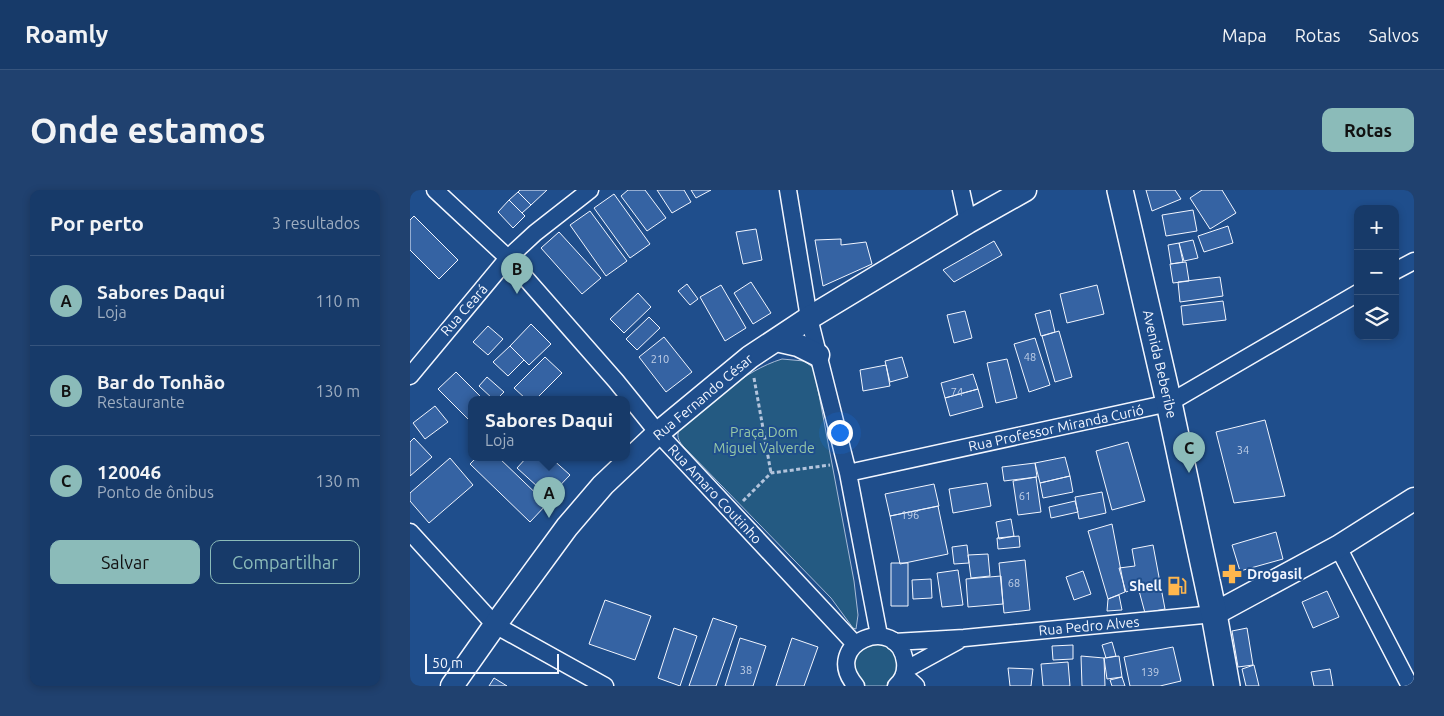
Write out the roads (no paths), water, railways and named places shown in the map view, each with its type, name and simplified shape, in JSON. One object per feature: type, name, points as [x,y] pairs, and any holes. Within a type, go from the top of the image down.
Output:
[{"type":"main road","name":"Avenida Beberibe","points":[[1120,190],[1169,403],[1214,614],[1226,686]]},
{"type":"street","name":"Rua Amaro Coutinho","points":[[435,190],[508,258],[628,396]]},
{"type":"street","name":"Rua Ceará","points":[[410,376],[508,258],[535,233],[590,190]]},
{"type":"street","points":[[788,190],[809,318],[846,468],[879,635]]},
{"type":"street","points":[[961,190],[968,222]]},
{"type":"street","name":"Rua Fernando César","points":[[630,460],[658,433],[750,357],[809,318],[968,222],[1025,190]]},
{"type":"street","points":[[1399,269],[1414,260]]},
{"type":"street","name":"Rua Professor Miranda Curió","points":[[846,468],[1169,403],[1355,295]]},
{"type":"street","points":[[776,340],[798,345],[818,355]]},
{"type":"street","name":"Rua Amaro Coutinho","points":[[630,398],[658,433],[855,644]]},
{"type":"street","name":"Rua Fernando César","points":[[452,686],[568,527],[597,492],[629,461]]},
{"type":"street","points":[[1214,614],[1338,547],[1414,499]]},
{"type":"street","points":[[410,532],[495,625],[605,686]]},
{"type":"street","points":[[1338,547],[1410,686]]},
{"type":"street","name":"Rua Pedro Alves","points":[[894,642],[964,638],[1214,614]]},
{"type":"street","points":[[856,686],[850,680],[847,671],[846,661],[849,652],[862,638],[879,635],[894,642],[904,657],[901,677],[916,686]]},
{"type":"street","name":"Rua Pedro Alves","points":[[901,677],[964,638]]},
{"type":"place","name":"Bar do Tonhão","points":[[517,294]]},
{"type":"place","name":"120046","points":[[1189,473]]},
{"type":"place","name":"Sabores Daqui","points":[[549,518]]},
{"type":"place","name":"Drogasil","points":[[1232,574]]},
{"type":"place","name":"Shell","points":[[1177,586]]},
{"type":"park label","name":"Praça Dom Miguel Valverde","points":[[764,440]]}]
